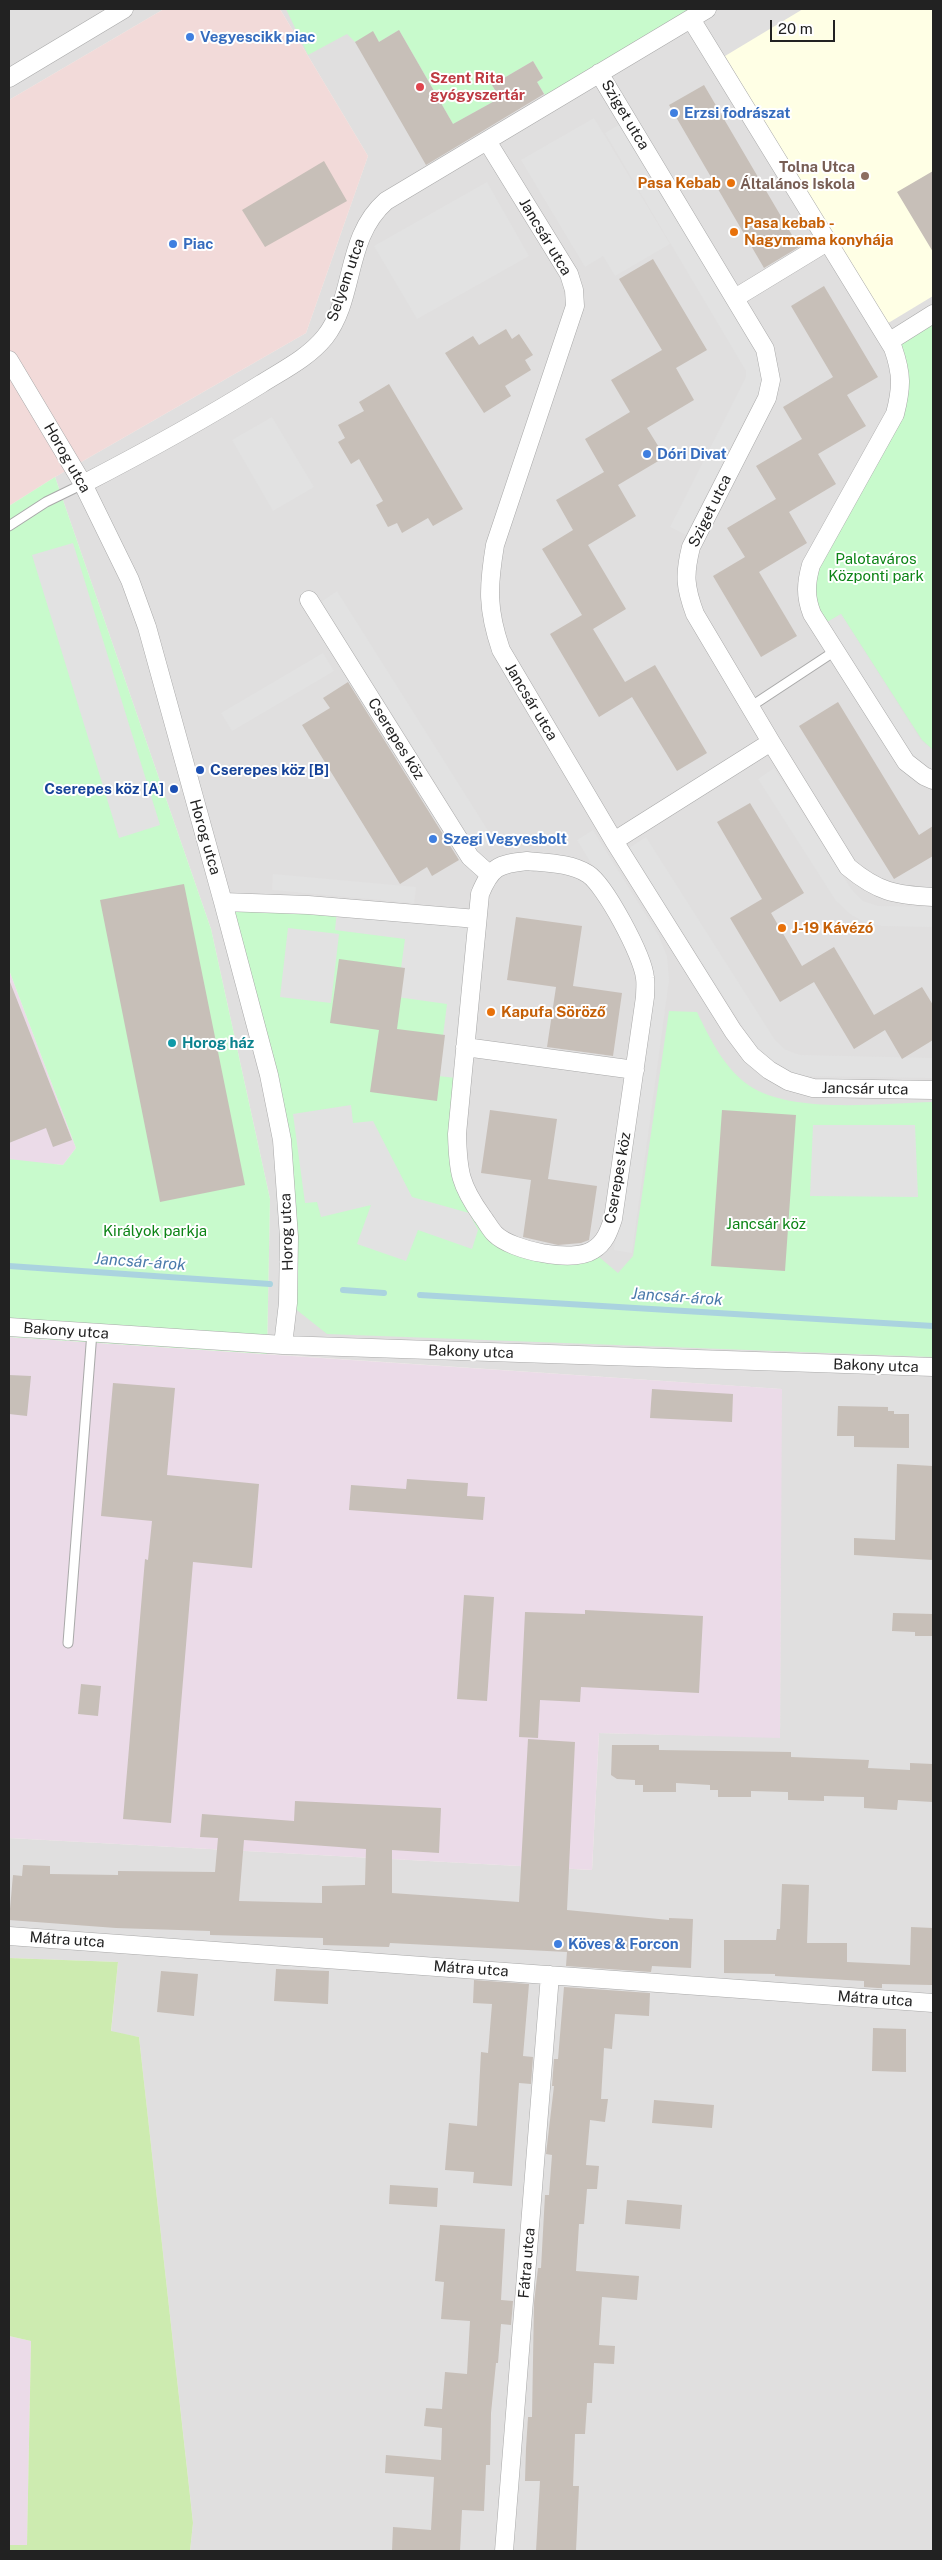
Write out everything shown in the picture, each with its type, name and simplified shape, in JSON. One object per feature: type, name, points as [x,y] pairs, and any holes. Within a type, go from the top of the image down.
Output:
[{"type":"street","points":[[9,78],[124,9]]},
{"type":"street","name":"Selyem utca","points":[[83,484],[226,405],[306,356],[325,336],[338,312],[356,249],[372,215],[386,201],[707,9]]},
{"type":"street","points":[[691,18],[827,242],[890,341],[901,371],[901,392],[895,414],[811,565],[807,580],[806,598],[812,614],[906,762],[924,776],[933,780]]},
{"type":"street","name":"Sziget utca","points":[[600,73],[765,349],[770,364],[771,380],[767,398],[690,547],[685,569],[686,591],[695,614],[770,742],[848,867],[866,882],[883,891],[903,896],[933,897]]},
{"type":"street","name":"Jancsár utca","points":[[487,141],[569,274],[574,290],[575,306],[495,545],[490,573],[490,618],[501,650],[614,841],[751,1055],[769,1070],[788,1081],[813,1088],[933,1090]]},
{"type":"street","points":[[735,298],[827,242]]},
{"type":"street","points":[[890,341],[933,314]]},
{"type":"street","name":"Horog utca","points":[[9,360],[83,484],[130,580],[147,627],[224,902],[269,1075],[282,1140],[288,1237],[288,1303],[283,1345]]},
{"type":"street","name":"Cserepes köz","points":[[309,600],[470,857],[488,874]]},
{"type":"street","points":[[614,841],[770,742]]},
{"type":"street","name":"Cserepes köz","points":[[527,861],[566,866],[588,874],[602,887],[638,954],[645,977],[619,1191],[614,1219],[606,1238],[592,1251],[575,1255],[535,1252],[514,1247],[495,1235],[462,1185],[457,1160],[457,1134],[476,919],[480,894],[488,874],[504,864],[527,861]]},
{"type":"street","points":[[224,902],[308,905],[476,919]]},
{"type":"street","points":[[465,1047],[635,1070]]},
{"type":"street","name":"Bakony utca","points":[[9,1327],[283,1345],[933,1368]]},
{"type":"street","name":"Mátra utca","points":[[9,1936],[933,2003]]},
{"type":"street","name":"Fátra utca","points":[[504,2551],[550,1975]]},
{"type":"lane","points":[[9,526],[46,502],[83,484]]},
{"type":"lane","points":[[750,707],[838,656]]},
{"type":"lane","points":[[68,1643],[92,1332]]},
{"type":"shaded area","points":[[9,9],[164,9],[9,100]]},
{"type":"shaded area","name":"Piac","points":[[164,9],[280,9],[368,156],[306,333],[55,477],[9,506],[9,100]]},
{"type":"shaded area","points":[[280,9],[933,9],[933,2551],[190,2551],[193,2523],[139,2037],[111,2032],[118,1962],[9,1958],[9,1838],[592,1870],[599,1733],[780,1737],[781,1389],[267,1354],[270,1199],[211,929],[55,477],[306,333],[368,156]]},
{"type":"shaded area","name":"Tolna Utca Általános Iskola","points":[[803,9],[933,9],[933,296],[885,325],[725,56]]},
{"type":"shaded area","points":[[594,118],[670,244],[615,276],[603,256],[585,267],[521,160]]},
{"type":"shaded area","points":[[622,123],[760,355],[762,383],[759,392],[686,535],[670,527],[746,377],[746,371],[605,133]]},
{"type":"shaded area","points":[[487,182],[529,256],[417,319],[374,246]]},
{"type":"shaded area","points":[[272,417],[314,487],[273,511],[232,440]]},
{"type":"shaded area","points":[[73,543],[160,825],[119,838],[32,555]]},
{"type":"shaded area","points":[[337,591],[494,840],[478,851],[321,602]]},
{"type":"shaded area","points":[[841,614],[921,740],[933,750],[933,771],[919,764],[905,751],[819,627]]},
{"type":"shaded area","points":[[323,653],[334,671],[232,731],[221,713]]},
{"type":"shaded area","points":[[774,768],[852,890],[863,901],[878,906],[933,907],[933,927],[882,926],[864,922],[850,914],[836,901],[758,779]]},
{"type":"shaded area","points":[[593,830],[659,936],[667,956],[669,980],[632,1253],[614,1250],[651,978],[641,946],[577,840]]},
{"type":"shaded area","points":[[646,837],[775,1040],[786,1050],[800,1055],[933,1058],[933,1078],[805,1076],[787,1071],[758,1051],[629,848]]},
{"type":"shaded area","points":[[273,874],[416,887],[414,903],[272,890]]},
{"type":"shaded area","points":[[337,910],[475,927],[456,1078],[438,1076],[447,1004],[397,997],[405,939],[335,930]]},
{"type":"shaded area","points":[[288,928],[339,934],[331,1003],[280,997]]},
{"type":"shaded area","points":[[9,970],[76,1148],[63,1165],[9,1161]]},
{"type":"shaded area","points":[[351,1105],[353,1123],[373,1121],[412,1197],[469,1213],[478,1230],[472,1249],[418,1230],[406,1261],[357,1244],[371,1205],[321,1217],[317,1202],[305,1203],[293,1114]]},
{"type":"shaded area","points":[[813,1125],[915,1125],[918,1197],[810,1196]]},
{"type":"shaded area","points":[[9,1337],[782,1389],[780,1738],[599,1733],[592,1870],[9,1838]]},
{"type":"shaded area","points":[[9,2336],[31,2341],[27,2546],[9,2545]]},
{"type":"green space","points":[[286,9],[707,9],[550,103],[537,82],[543,78],[533,61],[492,85],[500,98],[453,124],[399,30],[379,42],[373,32],[355,42],[347,34],[308,55]]},
{"type":"green space","name":"Palotaváros Központi park","points":[[933,314],[933,750],[922,740],[841,614],[819,627],[807,580],[895,414],[890,341]]},
{"type":"green space","name":"Királyok parkja","points":[[55,477],[211,929],[270,1199],[267,1354],[9,1337],[9,1159],[63,1165],[76,1148],[9,970],[9,506]]},
{"type":"green space","name":"Jancsár köz","points":[[223,902],[477,919],[462,1185],[514,1247],[592,1251],[618,1273],[633,1256],[669,1011],[697,1012],[713,1044],[735,1073],[753,1088],[772,1096],[816,1104],[841,1105],[933,1102],[933,1357],[327,1334],[288,1303],[282,1140]]},
{"type":"green space","points":[[9,1958],[118,1962],[111,2031],[139,2037],[193,2523],[190,2551],[9,2551],[9,2545],[27,2545],[31,2341],[9,2336]]},
{"type":"building","points":[[399,30],[453,124],[500,98],[492,85],[533,61],[543,78],[537,82],[544,94],[426,165],[355,42],[373,31],[379,42]]},
{"type":"building","points":[[704,85],[799,247],[764,268],[669,105]]},
{"type":"building","points":[[324,161],[347,201],[265,247],[242,210]]},
{"type":"building","points":[[933,171],[933,252],[897,192]]},
{"type":"building","points":[[653,259],[707,350],[676,368],[694,400],[647,428],[665,457],[618,485],[636,516],[588,545],[626,609],[593,629],[625,682],[655,665],[707,753],[677,771],[632,697],[599,717],[550,634],[582,615],[542,549],[573,530],[556,500],[604,472],[585,439],[630,412],[611,380],[662,350],[619,279]]},
{"type":"building","points":[[824,286],[878,377],[847,395],[866,426],[818,454],[836,484],[789,512],[807,543],[759,572],[797,636],[761,657],[713,576],[745,557],[727,528],[776,499],[756,466],[802,439],[783,407],[833,377],[791,306]]},
{"type":"building","points":[[506,329],[512,339],[519,334],[533,355],[525,360],[531,370],[505,386],[511,396],[484,413],[445,353],[473,336],[479,345]]},
{"type":"building","points":[[389,384],[463,509],[433,526],[428,518],[402,533],[397,523],[388,527],[376,505],[383,501],[359,459],[351,464],[338,442],[345,438],[338,425],[364,411],[359,402]]},
{"type":"building","points":[[348,682],[459,860],[432,876],[427,867],[400,884],[302,725],[330,708],[323,698]]},
{"type":"building","points":[[838,702],[919,835],[933,826],[933,856],[894,879],[799,726]]},
{"type":"building","points":[[750,803],[804,893],[771,913],[802,966],[834,947],[874,1015],[922,987],[933,1005],[933,1040],[902,1059],[885,1030],[854,1049],[814,982],[780,1002],[730,918],[762,899],[717,822]]},
{"type":"building","name":"Horog ház","points":[[184,884],[245,1185],[160,1202],[100,900]]},
{"type":"building","points":[[516,917],[582,926],[573,986],[622,993],[613,1056],[547,1047],[556,987],[507,980]]},
{"type":"building","points":[[339,959],[405,968],[397,1029],[445,1035],[437,1101],[370,1092],[379,1030],[330,1023]]},
{"type":"building","points":[[10,982],[72,1140],[53,1147],[46,1128],[9,1143]]},
{"type":"building","points":[[490,1110],[557,1119],[548,1179],[597,1186],[589,1240],[581,1243],[558,1245],[523,1237],[531,1180],[481,1173]]},
{"type":"building","points":[[722,1110],[796,1115],[785,1271],[711,1266]]},
{"type":"building","points":[[9,1375],[31,1376],[27,1416],[9,1414]]},
{"type":"building","points":[[113,1383],[175,1388],[167,1475],[259,1484],[252,1568],[193,1562],[171,1823],[123,1819],[145,1559],[148,1560],[152,1521],[101,1516]]},
{"type":"building","points":[[652,1389],[733,1394],[732,1422],[650,1418]]},
{"type":"building","points":[[838,1406],[888,1407],[888,1411],[894,1411],[894,1414],[909,1414],[909,1448],[854,1447],[854,1436],[837,1436]]},
{"type":"building","points":[[897,1464],[933,1466],[933,1560],[854,1555],[854,1538],[895,1540]]},
{"type":"building","points":[[407,1479],[468,1483],[467,1496],[485,1497],[483,1520],[349,1510],[351,1485],[406,1489]]},
{"type":"building","points":[[464,1595],[494,1597],[487,1701],[457,1699]]},
{"type":"building","points":[[585,1610],[703,1616],[699,1693],[581,1687],[580,1702],[540,1700],[538,1738],[519,1737],[525,1612],[585,1614]]},
{"type":"building","points":[[893,1613],[933,1614],[933,1636],[915,1636],[915,1632],[892,1631]]},
{"type":"building","points":[[81,1684],[101,1686],[98,1716],[78,1714]]},
{"type":"building","points":[[528,1739],[575,1742],[567,1910],[669,1920],[669,1918],[693,1919],[691,1968],[652,1966],[651,1972],[566,1966],[567,1952],[390,1943],[389,1947],[323,1945],[323,1938],[210,1935],[210,1931],[116,1928],[9,1920],[13,1875],[22,1876],[23,1865],[50,1866],[50,1874],[118,1875],[118,1871],[215,1872],[218,1838],[200,1837],[202,1814],[294,1821],[295,1801],[441,1808],[439,1853],[392,1850],[392,1893],[519,1902]],"holes":[[[244,1840],[366,1849],[365,1885],[322,1886],[322,1903],[239,1901]]]},
{"type":"building","points":[[612,1745],[659,1745],[659,1750],[791,1752],[791,1757],[869,1760],[868,1768],[910,1770],[910,1763],[933,1764],[933,1802],[898,1800],[897,1810],[864,1808],[864,1797],[824,1796],[824,1801],[788,1800],[788,1792],[751,1791],[751,1797],[718,1797],[718,1790],[710,1790],[710,1785],[676,1783],[676,1792],[643,1792],[643,1785],[635,1785],[635,1780],[617,1779],[611,1775]]},
{"type":"building","points":[[782,1884],[809,1885],[807,1943],[847,1943],[847,1962],[910,1965],[911,1927],[933,1928],[932,1985],[882,1984],[882,1988],[878,1988],[864,1987],[864,1981],[775,1976],[775,1974],[724,1973],[724,1940],[776,1940],[777,1929],[780,1929]]},
{"type":"building","points":[[276,1969],[329,1971],[328,2004],[274,2001]]},
{"type":"building","points":[[161,1971],[198,1974],[194,2016],[157,2012]]},
{"type":"building","points":[[474,1980],[529,1984],[523,2056],[533,2057],[531,2084],[519,2083],[512,2186],[473,2183],[474,2172],[445,2170],[449,2123],[477,2126],[481,2052],[488,2053],[492,2004],[473,2003]]},
{"type":"building","points":[[564,1987],[650,1993],[649,2016],[615,2014],[612,2049],[604,2048],[601,2099],[608,2099],[605,2122],[590,2120],[586,2165],[599,2166],[597,2189],[587,2189],[584,2224],[579,2224],[576,2271],[639,2276],[637,2300],[602,2297],[599,2345],[615,2346],[614,2364],[594,2363],[592,2403],[587,2403],[585,2434],[575,2434],[573,2486],[579,2486],[576,2551],[536,2551],[540,2481],[525,2481],[526,2448],[528,2417],[532,2417],[534,2303],[538,2268],[541,2268],[545,2195],[549,2195],[552,2155],[546,2154],[554,2086],[552,2086],[554,2059],[558,2059]]},
{"type":"building","points":[[873,2028],[906,2029],[906,2072],[872,2071]]},
{"type":"building","points":[[654,2100],[714,2105],[712,2128],[652,2123]]},
{"type":"building","points":[[390,2185],[438,2188],[437,2207],[389,2204]]},
{"type":"building","points":[[627,2200],[682,2205],[680,2229],[625,2224]]},
{"type":"building","points":[[440,2225],[505,2229],[501,2300],[513,2301],[511,2325],[501,2324],[491,2413],[490,2465],[486,2465],[484,2511],[462,2510],[460,2551],[392,2551],[393,2527],[431,2530],[434,2477],[385,2473],[386,2455],[441,2460],[442,2428],[424,2426],[426,2408],[442,2409],[445,2372],[467,2374],[470,2321],[441,2319],[444,2282],[435,2281]]},
{"type":"waterway","name":"Jancsár-árok","points":[[9,1266],[270,1284]]},
{"type":"waterway","name":"Jancsár-árok","points":[[343,1290],[384,1293]]},
{"type":"waterway","name":"Jancsár-árok","points":[[420,1295],[933,1326]]},
{"type":"place","name":"Vegyescikk piac","points":[[190,37]]},
{"type":"place","name":"Szent Rita gyógyszertár","points":[[420,87]]},
{"type":"place","name":"Erzsi fodrászat","points":[[674,113]]},
{"type":"place","name":"Tolna Utca Általános Iskola","points":[[865,176]]},
{"type":"place","name":"Pasa Kebab","points":[[731,183]]},
{"type":"place","name":"Pasa kebab - Nagymama konyhája","points":[[734,232]]},
{"type":"place","name":"Piac","points":[[173,244]]},
{"type":"place","name":"Dóri Divat","points":[[647,454]]},
{"type":"place","name":"Cserepes köz [B]","points":[[200,770]]},
{"type":"place","name":"Cserepes köz [A]","points":[[174,789]]},
{"type":"place","name":"Szegi Vegyesbolt","points":[[433,839]]},
{"type":"place","name":"J-19 Kávézó","points":[[782,928]]},
{"type":"place","name":"Kapufa Söröző","points":[[491,1012]]},
{"type":"place","name":"Horog ház","points":[[172,1043]]},
{"type":"place","name":"Köves & Forcon","points":[[558,1944]]}]
